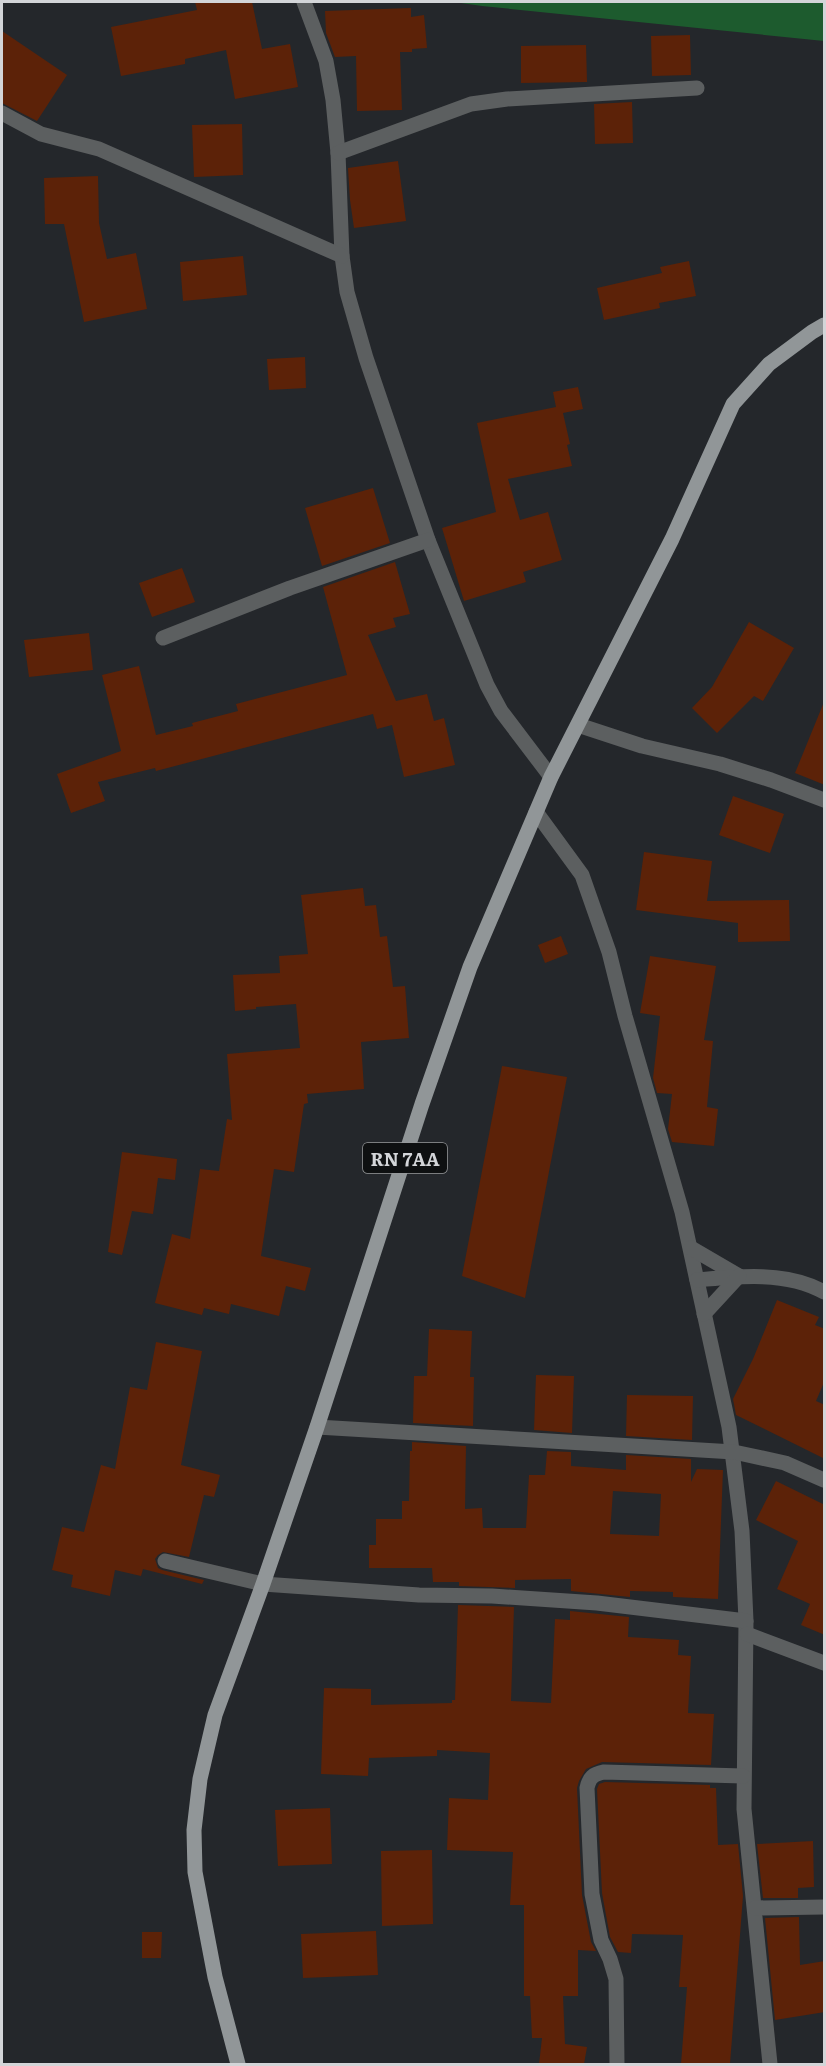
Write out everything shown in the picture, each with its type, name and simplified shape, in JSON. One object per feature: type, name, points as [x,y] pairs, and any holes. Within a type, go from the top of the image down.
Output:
[{"type":"main road","name":"RN 7AA","points":[[238,2064],[215,1977],[195,1872],[194,1830],[200,1779],[215,1715],[317,1428],[422,1104],[470,967],[551,777],[672,538],[734,404],[770,364],[812,332],[825,326]]},
{"type":"street","points":[[304,2],[326,61],[333,100],[338,153],[342,256],[347,292],[366,358],[428,540],[487,685],[501,711],[551,777]]},
{"type":"street","points":[[338,153],[471,104],[697,88]]},
{"type":"street","points":[[2,113],[41,134],[99,149],[342,256]]},
{"type":"street","points":[[163,638],[290,588],[428,540]]},
{"type":"street","points":[[578,724],[642,746],[720,764],[825,800]]},
{"type":"street","points":[[536,812],[582,876],[609,952],[691,1248],[734,1452],[742,1531],[747,1627],[744,1809],[770,2064]]},
{"type":"street","points":[[691,1248],[739,1276]]},
{"type":"street","points":[[704,1314],[739,1276]]},
{"type":"street","points":[[697,1280],[739,1276],[797,1281],[811,1284],[825,1292]]},
{"type":"street","points":[[317,1428],[734,1452],[785,1463],[825,1480]]},
{"type":"street","points":[[165,1561],[263,1584],[419,1595],[492,1596],[597,1603],[747,1627],[825,1662]]},
{"type":"street","points":[[616,2064],[616,1980],[601,1940],[592,1894],[587,1788],[589,1780],[595,1774],[604,1772],[743,1776]]},
{"type":"street","points":[[755,1908],[825,1907]]},
{"type":"green space","points":[[454,2],[824,2],[824,41],[482,6]]},
{"type":"building","points":[[195,2],[252,2],[262,49],[290,44],[298,87],[235,99],[226,50],[185,59],[185,64],[121,76],[111,27],[197,10]]},
{"type":"building","points":[[411,8],[411,17],[424,15],[427,48],[400,52],[402,110],[357,111],[356,56],[335,57],[326,33],[325,11]]},
{"type":"building","points":[[2,31],[67,75],[37,121],[2,103]]},
{"type":"building","points":[[690,35],[691,75],[652,76],[651,36]]},
{"type":"building","points":[[586,45],[587,82],[521,83],[521,46]]},
{"type":"building","points":[[632,102],[633,143],[595,144],[594,104]]},
{"type":"building","points":[[242,124],[243,175],[194,177],[192,125]]},
{"type":"building","points":[[398,161],[406,221],[354,228],[348,168]]},
{"type":"building","points":[[98,176],[99,223],[107,259],[136,253],[147,309],[84,322],[64,224],[45,224],[44,178]]},
{"type":"building","points":[[243,256],[247,295],[183,301],[180,262]]},
{"type":"building","points":[[689,261],[696,296],[659,303],[660,308],[604,320],[597,288],[662,273],[660,267]]},
{"type":"building","points":[[305,357],[306,388],[269,390],[267,359]]},
{"type":"building","points":[[578,387],[583,409],[563,413],[572,466],[508,479],[520,520],[548,512],[562,560],[523,572],[526,582],[464,601],[442,528],[496,512],[477,423],[556,407],[553,392]]},
{"type":"building","points":[[373,488],[390,543],[322,566],[305,508]]},
{"type":"building","points":[[395,562],[410,614],[393,618],[396,627],[368,635],[396,701],[427,694],[434,721],[444,718],[455,765],[404,777],[392,725],[377,729],[373,714],[156,771],[155,768],[98,782],[105,801],[71,813],[57,774],[121,751],[102,675],[139,666],[156,735],[238,711],[236,704],[347,675],[323,587]]},
{"type":"building","points":[[182,568],[195,602],[152,617],[139,583]]},
{"type":"building","points":[[749,622],[794,648],[763,701],[754,696],[717,733],[692,708],[712,687]]},
{"type":"building","points":[[89,633],[93,670],[29,677],[24,640]]},
{"type":"building","points":[[825,702],[825,785],[795,773]]},
{"type":"building","points":[[733,796],[784,814],[770,853],[719,835]]},
{"type":"building","points":[[644,852],[712,861],[707,901],[789,900],[790,941],[738,942],[738,923],[636,910]]},
{"type":"building","points":[[363,888],[365,906],[376,905],[380,937],[387,936],[393,987],[405,986],[409,1038],[361,1042],[364,1089],[307,1094],[308,1103],[304,1104],[294,1172],[274,1169],[261,1256],[311,1268],[305,1291],[286,1286],[279,1316],[231,1304],[229,1314],[204,1308],[202,1315],[155,1303],[172,1234],[190,1239],[200,1169],[219,1171],[227,1119],[232,1120],[227,1054],[300,1048],[296,1004],[235,1011],[233,975],[280,973],[279,956],[308,954],[301,895]]},
{"type":"building","points":[[561,936],[568,954],[545,963],[538,945]]},
{"type":"building","points":[[650,956],[716,966],[704,1040],[713,1041],[707,1107],[718,1109],[714,1146],[672,1142],[668,1129],[672,1094],[657,1093],[653,1078],[660,1016],[640,1013]]},
{"type":"building","points":[[502,1066],[567,1077],[525,1298],[462,1276]]},
{"type":"building","points":[[122,1152],[177,1159],[175,1180],[158,1178],[153,1214],[132,1211],[122,1255],[108,1252]]},
{"type":"building","points":[[777,1300],[819,1317],[815,1325],[825,1329],[825,1380],[816,1401],[825,1405],[825,1459],[736,1415],[733,1399],[753,1359]]},
{"type":"building","points":[[429,1329],[472,1331],[470,1377],[474,1377],[473,1426],[413,1423],[414,1376],[427,1376]]},
{"type":"building","points":[[156,1342],[202,1351],[181,1465],[220,1475],[214,1497],[204,1495],[189,1557],[163,1552],[155,1559],[158,1568],[162,1570],[204,1580],[202,1584],[143,1569],[141,1576],[115,1570],[110,1596],[71,1587],[73,1575],[52,1570],[62,1527],[84,1532],[101,1465],[115,1469],[130,1387],[147,1390]]},
{"type":"building","points":[[536,1375],[574,1376],[572,1433],[534,1430]]},
{"type":"building","points":[[627,1395],[693,1396],[692,1440],[626,1436]]},
{"type":"building","points":[[412,1442],[466,1446],[465,1509],[482,1508],[483,1528],[526,1528],[529,1475],[545,1475],[547,1451],[571,1452],[571,1466],[626,1470],[626,1455],[691,1459],[691,1482],[697,1469],[723,1470],[718,1599],[673,1597],[673,1592],[630,1591],[630,1597],[571,1591],[571,1579],[515,1580],[515,1588],[459,1586],[459,1582],[433,1582],[432,1568],[369,1568],[369,1545],[376,1545],[376,1519],[402,1519],[402,1501],[409,1501],[410,1451],[412,1451]],"holes":[[[613,1491],[661,1494],[659,1536],[610,1534]]]},
{"type":"building","points":[[776,1481],[825,1505],[825,1635],[801,1625],[810,1604],[777,1589],[798,1541],[756,1520]]},
{"type":"building","points":[[458,1605],[514,1607],[511,1701],[551,1703],[555,1619],[570,1620],[570,1611],[629,1617],[628,1637],[679,1640],[678,1655],[691,1656],[688,1713],[714,1714],[711,1765],[602,1762],[586,1769],[579,1781],[577,1788],[582,1895],[591,1942],[596,1951],[578,1950],[578,1996],[563,1996],[565,2044],[587,2047],[584,2064],[539,2064],[542,2038],[532,2038],[530,1996],[524,1996],[524,1905],[510,1905],[513,1852],[447,1850],[449,1798],[488,1800],[490,1753],[437,1750],[437,1756],[369,1758],[368,1776],[321,1774],[324,1688],[371,1689],[371,1705],[452,1703],[452,1700],[455,1700]]},
{"type":"building","points":[[605,1782],[710,1785],[710,1788],[716,1788],[718,1845],[738,1844],[743,1896],[730,2064],[681,2064],[687,1987],[679,1987],[683,1935],[632,1934],[631,1953],[618,1952],[610,1937],[602,1893],[597,1789],[599,1784]]},
{"type":"building","points":[[330,1808],[332,1864],[278,1866],[275,1810]]},
{"type":"building","points":[[813,1841],[814,1887],[798,1888],[798,1898],[763,1898],[757,1844]]},
{"type":"building","points":[[432,1850],[433,1924],[382,1926],[381,1851]]},
{"type":"building","points":[[799,1917],[800,1965],[825,1961],[825,2012],[775,2020],[765,1918]]},
{"type":"building","points":[[376,1931],[378,1975],[303,1978],[301,1934]]},
{"type":"building","points":[[142,1932],[162,1932],[161,1958],[142,1958]]}]
